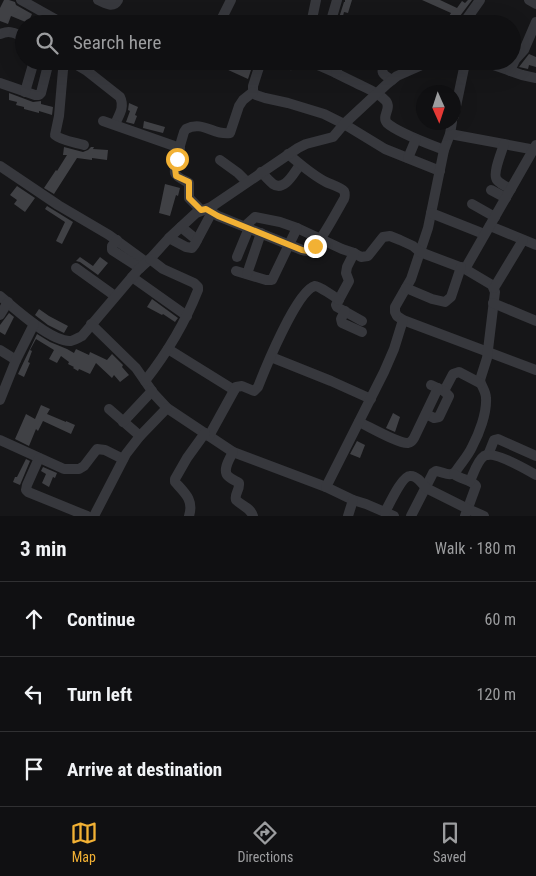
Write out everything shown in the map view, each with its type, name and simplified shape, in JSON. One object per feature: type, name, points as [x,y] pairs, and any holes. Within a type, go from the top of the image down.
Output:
[{"type":"street","points":[[21,0],[48,15]]},
{"type":"street","points":[[98,0],[112,5],[118,0]]},
{"type":"street","points":[[224,15],[231,0]]},
{"type":"street","points":[[313,15],[316,0]]},
{"type":"street","points":[[333,15],[337,0]]},
{"type":"street","points":[[469,15],[480,0]]},
{"type":"street","points":[[529,0],[536,4]]},
{"type":"street","points":[[521,53],[536,22]]},
{"type":"street","points":[[0,34],[6,32],[15,34]]},
{"type":"street","points":[[25,92],[31,70]]},
{"type":"street","points":[[0,83],[37,96],[40,94],[47,70]]},
{"type":"street","points":[[63,70],[59,116],[55,135],[61,139],[84,145]]},
{"type":"street","points":[[87,70],[120,97],[122,106],[115,124]]},
{"type":"street","points":[[253,92],[258,70]]},
{"type":"street","points":[[331,70],[377,94],[386,101],[388,105],[385,116],[387,123],[444,150]]},
{"type":"street","points":[[382,70],[383,74],[392,80]]},
{"type":"street","points":[[0,316],[4,299],[34,324],[53,336],[70,341],[82,336],[132,277],[196,213],[206,211],[288,154],[306,144],[333,136],[392,80],[411,70]]},
{"type":"street","points":[[460,85],[464,70]]},
{"type":"street","points":[[510,71],[536,78]]},
{"type":"street","points":[[253,92],[265,98],[312,110],[344,124],[374,143],[440,170]]},
{"type":"street","points":[[253,92],[239,106],[230,133],[227,134],[202,126],[191,126],[186,129],[180,148],[176,176],[189,182],[189,198],[206,211],[288,245],[308,251],[312,250],[320,240],[344,199],[345,194],[344,191],[314,175],[288,154]]},
{"type":"street","points":[[103,121],[180,148]]},
{"type":"street","points":[[451,130],[444,150],[428,228],[410,279],[395,312],[397,316],[404,320],[536,370]]},
{"type":"street","points":[[406,288],[432,299],[445,302],[451,297],[463,268],[535,148],[450,134]]},
{"type":"street","points":[[408,158],[416,138]]},
{"type":"street","points":[[504,144],[495,176],[508,194]]},
{"type":"street","points":[[220,160],[247,182]]},
{"type":"street","points":[[261,172],[273,184],[280,186],[284,185],[300,165]]},
{"type":"street","points":[[0,166],[58,205],[117,240],[145,263],[163,268],[197,285],[198,290],[187,316],[168,349],[145,381]]},
{"type":"street","points":[[491,190],[508,194]]},
{"type":"street","points":[[472,204],[495,217]]},
{"type":"street","points":[[169,238],[192,248],[197,240],[206,211]]},
{"type":"street","points":[[431,214],[536,245]]},
{"type":"street","points":[[237,257],[247,227],[255,217],[297,228],[320,240],[361,256],[368,256],[383,236],[400,240],[413,246],[420,252],[463,268],[488,282],[494,288]]},
{"type":"street","points":[[247,274],[264,235],[275,221]]},
{"type":"street","points":[[181,227],[197,240]]},
{"type":"street","points":[[236,271],[272,280],[297,228]]},
{"type":"street","points":[[480,383],[488,353],[494,288],[523,240]]},
{"type":"street","points":[[354,253],[346,273],[349,281],[336,303],[337,307],[362,321]]},
{"type":"street","points":[[76,268],[115,296]]},
{"type":"street","points":[[132,277],[187,316]]},
{"type":"street","points":[[189,516],[191,504],[189,498],[175,482],[175,479],[187,458],[207,435],[234,390],[239,386],[256,390],[294,310],[307,292],[314,287],[318,287],[339,300]]},
{"type":"street","points":[[493,303],[536,321]]},
{"type":"street","points":[[344,311],[341,318],[342,323],[362,332]]},
{"type":"street","points":[[326,487],[371,399],[394,349],[404,320]]},
{"type":"street","points":[[0,400],[16,360],[34,324]]},
{"type":"street","points":[[92,324],[128,359],[167,408],[233,452],[326,487],[390,514],[402,482],[410,475],[423,483],[426,488],[467,513],[484,516]]},
{"type":"street","points":[[168,349],[234,390]]},
{"type":"street","points":[[0,350],[16,360]]},
{"type":"street","points":[[270,358],[371,399]]},
{"type":"street","points":[[359,422],[396,440],[409,443],[414,438],[438,388],[453,374],[459,372],[480,383],[485,390],[486,410],[471,449],[454,474]]},
{"type":"street","points":[[426,414],[434,418],[439,417],[449,396],[438,388]]},
{"type":"street","points":[[123,422],[152,391]]},
{"type":"street","points":[[94,516],[123,459],[140,436],[167,408]]},
{"type":"street","points":[[109,409],[140,436]]},
{"type":"street","points":[[488,455],[492,445],[498,439],[536,456]]},
{"type":"street","points":[[0,440],[64,469],[79,469],[84,466],[97,450],[105,450],[123,459]]},
{"type":"street","points":[[515,464],[523,449]]},
{"type":"street","points":[[233,452],[225,473],[239,483],[236,500],[248,508],[253,516]]},
{"type":"street","points":[[470,481],[483,456],[488,455],[515,464],[536,475]]},
{"type":"street","points":[[39,458],[26,490],[87,516]]},
{"type":"street","points":[[411,516],[433,473],[436,471],[448,475],[454,474],[470,481],[476,486],[467,513]]},
{"type":"street","points":[[348,516],[354,500]]},
{"type":"building","points":[[4,0],[9,0],[32,14],[15,15],[15,18],[11,16],[8,24],[0,21],[0,8]]},
{"type":"building","points":[[345,0],[352,0],[348,13],[344,12],[343,15],[340,15],[344,2]]},
{"type":"building","points":[[422,0],[440,0],[457,8],[462,1],[465,3],[468,0],[472,0],[461,15],[450,15],[451,13]]},
{"type":"building","points":[[529,54],[536,57],[536,67],[529,65],[528,69],[521,67],[521,64]]},
{"type":"building","points":[[228,70],[251,70],[248,79]]},
{"type":"building","points":[[9,93],[33,102],[41,101],[41,104],[53,107],[52,115],[24,109],[24,107],[16,105],[17,102],[9,100]]},
{"type":"building","points":[[129,103],[138,107],[134,124],[126,122],[130,111],[128,110]]},
{"type":"building","points":[[144,121],[165,127],[163,133],[143,128]]},
{"type":"building","points":[[64,147],[83,152],[91,147],[94,147],[93,149],[108,150],[107,160],[77,158],[54,194],[44,188],[67,155],[63,155]]},
{"type":"building","points":[[165,184],[180,188],[170,216],[159,213]]},
{"type":"building","points":[[17,186],[35,198],[25,212],[14,204],[17,200],[10,195]]},
{"type":"building","points":[[47,206],[73,222],[62,244],[56,241],[65,222],[45,209]]},
{"type":"building","points":[[80,257],[93,266],[100,257],[108,263],[98,275],[76,261]]},
{"type":"building","points":[[152,299],[178,318],[175,322],[147,307]]},
{"type":"building","points":[[39,309],[68,326],[64,333],[48,325],[35,315]]},
{"type":"building","points":[[9,313],[14,317],[5,335],[0,332],[0,325]]},
{"type":"building","points":[[37,334],[74,353],[76,349],[89,355],[90,352],[107,360],[112,354],[123,365],[122,367],[129,375],[120,382],[114,375],[112,378],[96,363],[90,374],[73,368],[61,356],[57,363],[49,359],[54,350],[36,339],[30,350],[32,351],[28,362],[30,363],[24,377],[18,374]]},
{"type":"building","points":[[41,405],[50,409],[47,414],[75,425],[71,434],[43,421],[38,431],[36,429],[29,446],[15,439],[26,414],[35,419]]},
{"type":"building","points":[[393,413],[400,417],[395,432],[386,428]]},
{"type":"building","points":[[357,441],[365,445],[360,458],[350,454]]},
{"type":"building","points":[[26,459],[30,461],[20,485],[13,482]]},
{"type":"building","points":[[43,467],[57,473],[49,487],[42,483],[46,474],[41,471]]},
{"type":"route","points":[[177,159],[176,176],[189,182],[189,198],[201,210],[206,209],[218,216],[302,250],[312,250],[315,246]]}]
